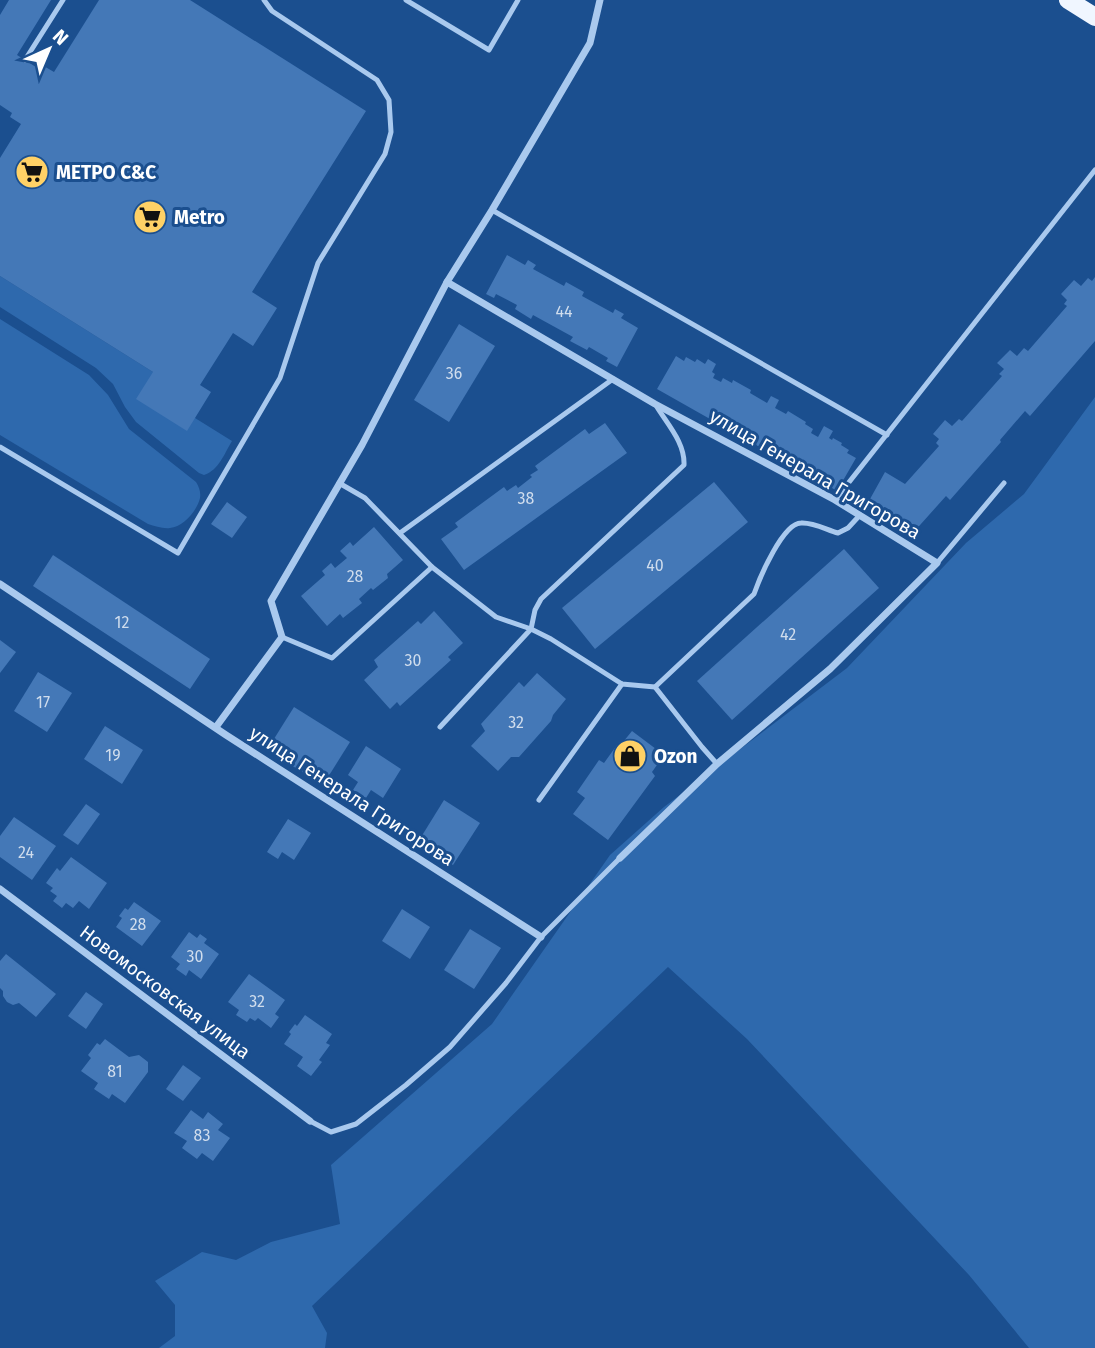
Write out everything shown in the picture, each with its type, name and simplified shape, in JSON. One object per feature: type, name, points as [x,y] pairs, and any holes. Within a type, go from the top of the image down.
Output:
[{"type":"main road","points":[[1068,0],[1095,16]]},
{"type":"street","points":[[216,727],[282,637],[271,601],[362,445],[447,282],[590,43],[600,0]]},
{"type":"street","name":"улица Генерала Григорова","points":[[447,282],[656,404],[860,514],[937,563]]},
{"type":"street","points":[[620,858],[717,764],[831,669],[937,563]]},
{"type":"street","name":"улица Генерала Григорова","points":[[0,584],[541,937]]},
{"type":"street","name":"Новомосковская улица","points":[[0,889],[310,1121]]},
{"type":"lane","points":[[25,60],[63,0]]},
{"type":"lane","points":[[0,446],[178,553],[280,378],[318,263],[385,154],[391,132],[389,100],[377,80],[272,11],[264,0]]},
{"type":"lane","points":[[406,0],[489,50],[518,0]]},
{"type":"lane","points":[[835,500],[1095,170]]},
{"type":"lane","points":[[492,210],[887,435]]},
{"type":"lane","points":[[400,533],[613,379]]},
{"type":"lane","points":[[440,727],[531,629],[535,610],[541,599],[684,465],[682,447],[656,404]]},
{"type":"lane","points":[[340,483],[365,498],[432,567],[496,617],[551,639],[622,684],[655,687],[717,764]]},
{"type":"lane","points":[[937,563],[1004,483]]},
{"type":"lane","points":[[655,687],[754,594],[773,552],[792,525],[804,523],[838,533],[848,528],[860,514]]},
{"type":"lane","points":[[282,637],[332,658],[432,567]]},
{"type":"lane","points":[[539,800],[622,684]]},
{"type":"lane","points":[[310,1121],[331,1132],[356,1124],[406,1085],[450,1047],[506,984],[541,937],[620,858]]},
{"type":"shaded area","points":[[0,276],[153,372],[195,418],[232,441],[217,465],[209,473],[199,473],[136,422],[113,384],[96,368],[0,307]]},
{"type":"shaded area","points":[[0,319],[89,375],[108,395],[129,429],[196,482],[200,498],[189,518],[170,528],[148,524],[0,435]]},
{"type":"shaded area","points":[[1095,397],[1095,1348],[1029,1348],[969,1275],[747,1039],[668,967],[312,1306],[327,1333],[325,1348],[159,1348],[175,1336],[175,1305],[155,1281],[202,1252],[236,1260],[271,1242],[340,1224],[331,1165],[492,1024],[610,855],[664,807],[847,668],[966,543],[1024,494]]},
{"type":"building","name":"Metro","points":[[9,0],[51,0],[17,55],[39,69],[42,65],[54,72],[99,0],[190,0],[366,111],[252,292],[277,308],[253,346],[233,333],[200,385],[211,392],[187,431],[136,399],[153,372],[0,276],[0,158],[21,124],[10,117],[12,113],[0,105],[0,15]]},
{"type":"building","points":[[507,255],[525,265],[528,260],[536,265],[533,269],[564,286],[566,282],[584,292],[582,296],[613,313],[615,309],[624,314],[621,318],[638,328],[617,367],[589,347],[587,350],[570,341],[573,337],[533,315],[531,319],[515,309],[517,305],[496,294],[494,298],[486,294]]},
{"type":"building","points":[[1095,277],[1095,341],[1030,416],[1025,411],[950,500],[946,496],[912,534],[865,508],[885,472],[905,484],[939,446],[936,443],[939,439],[933,434],[945,420],[952,426],[959,419],[962,421],[1002,376],[999,374],[1004,369],[997,363],[1010,350],[1017,356],[1024,348],[1028,351],[1067,306],[1064,304],[1067,300],[1061,294],[1074,280],[1081,286],[1088,278],[1092,281]]},
{"type":"building","points":[[459,324],[495,346],[449,422],[414,400]]},
{"type":"building","points":[[676,356],[684,361],[686,357],[695,362],[697,359],[705,364],[708,359],[716,364],[712,372],[715,374],[713,378],[721,382],[723,378],[732,383],[733,380],[767,403],[771,396],[779,400],[775,408],[786,414],[788,411],[806,422],[805,424],[813,429],[811,433],[818,437],[824,426],[833,431],[829,438],[842,443],[841,445],[849,450],[847,453],[856,458],[837,491],[784,460],[786,457],[767,447],[765,450],[730,430],[732,427],[712,415],[710,419],[657,389]]},
{"type":"building","points":[[605,423],[627,453],[464,570],[441,539],[458,527],[455,523],[504,487],[507,491],[516,485],[518,488],[538,470],[535,466],[585,429],[589,434]]},
{"type":"building","points":[[714,482],[748,522],[595,649],[562,608]]},
{"type":"building","points":[[227,502],[247,517],[232,538],[211,524]]},
{"type":"building","points":[[374,527],[403,560],[387,574],[388,578],[359,599],[362,603],[343,618],[340,614],[327,626],[301,596],[325,575],[322,571],[331,563],[335,568],[347,558],[340,551],[350,542],[353,546]]},
{"type":"building","points":[[844,549],[879,588],[732,720],[697,681]]},
{"type":"building","points":[[53,555],[210,659],[190,689],[33,586]]},
{"type":"building","points":[[434,611],[463,643],[448,657],[451,660],[400,706],[397,702],[390,709],[364,680],[378,667],[374,660],[418,621],[421,624]]},
{"type":"building","points":[[0,640],[16,652],[0,673]]},
{"type":"building","points":[[38,672],[72,693],[47,732],[14,711]]},
{"type":"building","points":[[537,673],[566,699],[551,721],[519,757],[511,757],[498,771],[471,746],[485,731],[481,724],[519,682],[524,687]]},
{"type":"building","points":[[294,707],[350,742],[323,785],[267,750]]},
{"type":"building","points":[[105,726],[143,750],[122,784],[84,759]]},
{"type":"building","points":[[632,731],[664,755],[652,772],[655,776],[608,840],[573,814],[585,798],[577,792],[599,760],[604,763]]},
{"type":"building","points":[[366,746],[401,769],[383,798],[371,790],[366,798],[353,790],[358,782],[348,775]]},
{"type":"building","points":[[444,800],[480,823],[453,865],[418,842]]},
{"type":"building","points":[[86,804],[100,814],[78,845],[63,835]]},
{"type":"building","points":[[14,817],[56,846],[32,880],[0,857],[0,836]]},
{"type":"building","points":[[288,819],[311,833],[294,860],[282,852],[278,859],[267,852]]},
{"type":"building","points":[[71,857],[107,883],[89,909],[79,901],[73,908],[66,903],[62,908],[53,901],[57,896],[50,891],[53,888],[46,883],[57,868],[60,871]]},
{"type":"building","points":[[134,902],[161,921],[142,946],[116,927],[122,918],[119,916]]},
{"type":"building","points":[[402,909],[430,927],[410,959],[382,941]]},
{"type":"building","points":[[470,929],[501,948],[474,989],[444,970]]},
{"type":"building","points":[[189,932],[197,938],[200,934],[207,939],[204,943],[219,954],[201,979],[189,970],[186,976],[176,969],[180,964],[171,957]]},
{"type":"building","points":[[6,954],[56,994],[36,1017],[19,1003],[13,1005],[7,1002],[3,996],[0,988],[0,961]]},
{"type":"building","points":[[249,974],[285,1000],[275,1014],[279,1017],[271,1028],[258,1018],[255,1021],[250,1018],[247,1022],[236,1015],[239,1010],[228,1002]]},
{"type":"building","points":[[86,992],[103,1004],[86,1029],[68,1016]]},
{"type":"building","points":[[305,1015],[332,1034],[326,1043],[330,1045],[319,1060],[322,1062],[311,1076],[297,1066],[303,1057],[284,1044],[291,1034],[289,1032]]},
{"type":"building","points":[[105,1039],[129,1057],[139,1055],[148,1062],[148,1072],[125,1103],[112,1094],[109,1099],[94,1089],[98,1083],[81,1071],[91,1058],[88,1055],[97,1043],[100,1045]]},
{"type":"building","points":[[183,1065],[201,1078],[183,1101],[166,1089]]},
{"type":"building","points":[[191,1110],[203,1119],[208,1112],[223,1124],[218,1130],[230,1138],[213,1161],[202,1153],[197,1159],[182,1148],[187,1141],[174,1133]]},
{"type":"place","name":"МЕТРО С&С","points":[[32,172]]},
{"type":"place","name":"Metro","points":[[150,217]]},
{"type":"place","name":"Ozon","points":[[630,756]]}]
